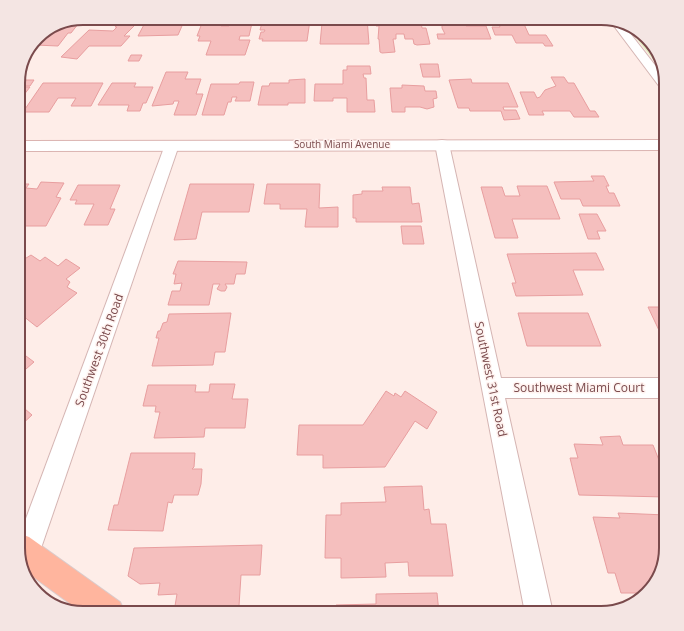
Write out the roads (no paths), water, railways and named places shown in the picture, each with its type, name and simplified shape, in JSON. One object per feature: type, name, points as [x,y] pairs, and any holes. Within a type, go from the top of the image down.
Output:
[{"type":"main road","name":"South Miami Avenue","points":[[25,146],[442,144],[659,145]]},
{"type":"main road","points":[[25,553],[100,606]]},
{"type":"street","points":[[622,29],[659,76]]},
{"type":"street","name":"Southwest 31st Road","points":[[442,144],[539,606]]},
{"type":"street","name":"Southwest 30th Road","points":[[25,543],[172,145]]},
{"type":"street","name":"Southwest Miami Court","points":[[493,388],[659,388]]}]
